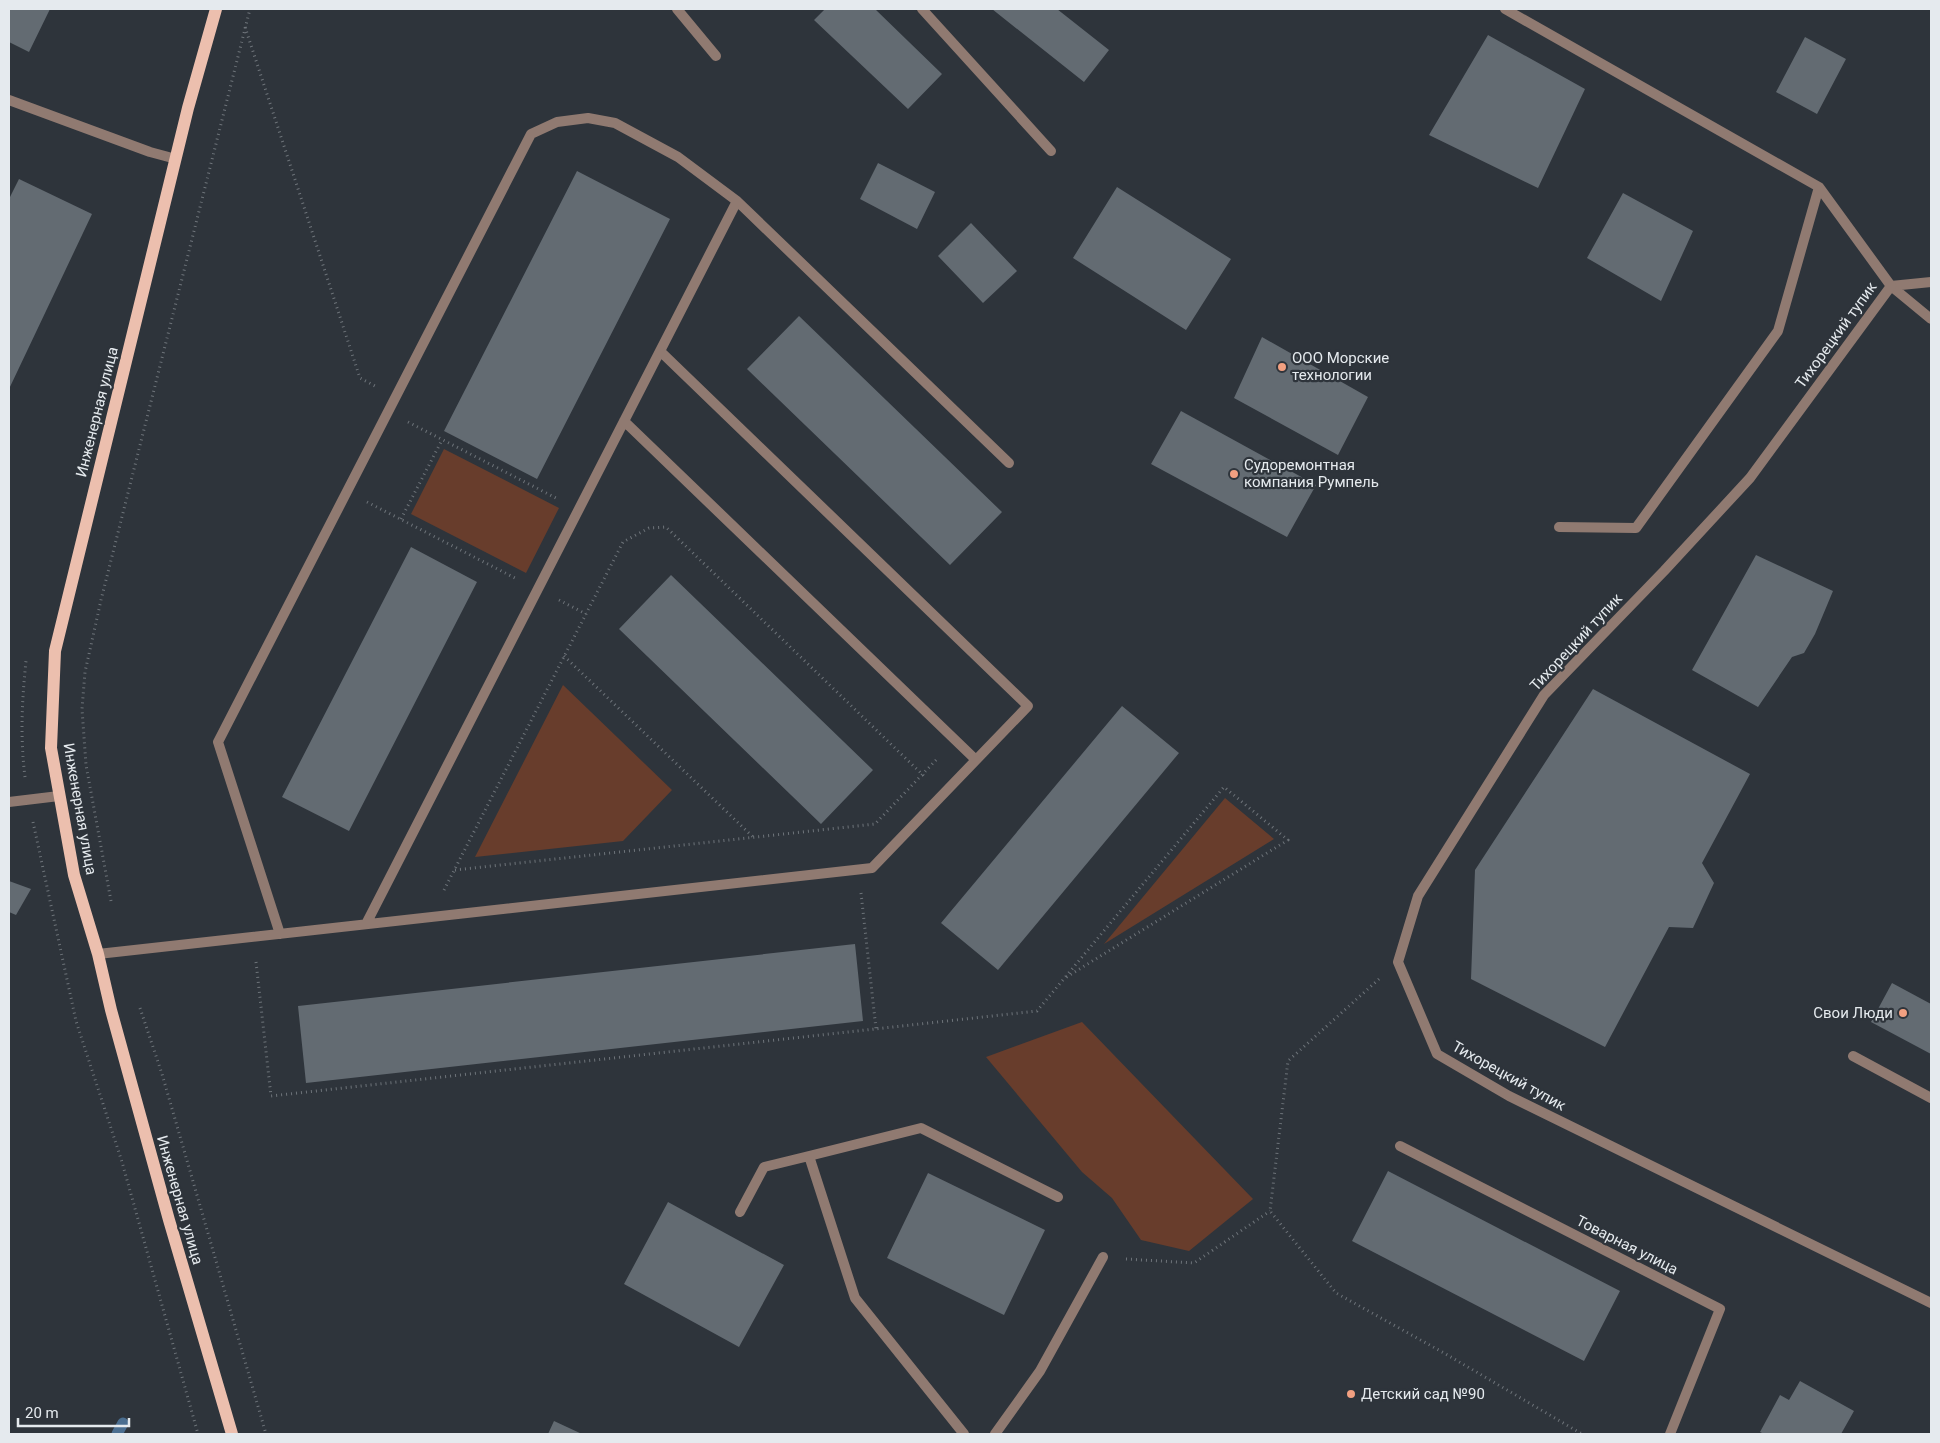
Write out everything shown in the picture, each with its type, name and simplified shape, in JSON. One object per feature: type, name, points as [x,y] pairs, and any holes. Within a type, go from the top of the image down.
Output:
[{"type":"main road","name":"Инженерная улица","points":[[216,9],[176,159],[55,651],[51,748],[74,876],[98,954],[111,1010],[169,1220],[232,1434]]},
{"type":"street","points":[[677,9],[716,56]]},
{"type":"street","points":[[922,9],[1051,151]]},
{"type":"street","name":"Тихорецкий тупик","points":[[1505,9],[1819,187],[1890,286],[1750,478],[1664,571],[1544,695],[1418,896],[1398,962],[1437,1054],[1509,1096],[1931,1303]]},
{"type":"street","points":[[9,100],[150,152],[176,159]]},
{"type":"street","points":[[280,934],[218,742],[530,134],[557,122],[588,118],[615,123],[678,157],[737,201],[1010,463]]},
{"type":"street","points":[[1559,526],[1636,528],[1778,331],[1819,187]]},
{"type":"street","points":[[366,924],[737,201]]},
{"type":"street","points":[[1890,286],[1931,282]]},
{"type":"street","points":[[1890,286],[1931,319]]},
{"type":"street","points":[[98,954],[872,868],[1028,706],[660,351]]},
{"type":"street","points":[[624,421],[976,760]]},
{"type":"street","points":[[9,802],[28,798],[59,796]]},
{"type":"street","points":[[1853,1056],[1931,1098]]},
{"type":"street","points":[[740,1212],[764,1167],[921,1128],[1058,1197]]},
{"type":"street","name":"Товарная улица","points":[[1400,1146],[1720,1309],[1670,1434]]},
{"type":"street","points":[[808,1156],[856,1298],[964,1434]]},
{"type":"street","points":[[995,1434],[1040,1371],[1103,1257]]},
{"type":"path","points":[[112,905],[86,765],[82,709],[85,672],[103,591],[250,9]]},
{"type":"path","points":[[245,27],[360,378],[396,397]]},
{"type":"path","points":[[388,412],[578,510]]},
{"type":"path","points":[[401,519],[442,440]]},
{"type":"path","points":[[347,492],[586,614]]},
{"type":"path","points":[[430,917],[623,542],[649,528],[666,528],[943,794]]},
{"type":"path","points":[[564,656],[753,838]]},
{"type":"path","points":[[27,658],[21,703],[21,746],[28,798],[40,860],[76,1021],[122,1162],[198,1434]]},
{"type":"path","points":[[454,870],[875,824],[955,741]]},
{"type":"path","points":[[253,937],[271,1096],[1037,1011],[1224,787],[1288,840],[1065,978]]},
{"type":"path","points":[[858,870],[876,1029]]},
{"type":"path","points":[[1398,962],[1288,1061],[1270,1211],[1336,1294],[1582,1434]]},
{"type":"path","points":[[140,1008],[162,1074],[266,1434]]},
{"type":"path","points":[[1103,1257],[1194,1263],[1270,1211]]},
{"type":"shaded area","points":[[444,449],[559,508],[526,573],[411,514]]},
{"type":"shaded area","points":[[563,685],[672,790],[623,841],[475,857]]},
{"type":"shaded area","points":[[1225,798],[1274,839],[1104,944]]},
{"type":"shaded area","points":[[1082,1022],[1253,1199],[1189,1251],[1141,1240],[1112,1198],[1082,1172],[986,1057]]},
{"type":"building","points":[[9,9],[50,9],[29,52],[9,42]]},
{"type":"building","points":[[825,9],[875,9],[942,74],[908,109],[814,20]]},
{"type":"building","points":[[992,9],[1057,9],[1109,50],[1084,82]]},
{"type":"building","points":[[1488,35],[1585,89],[1538,188],[1429,135]]},
{"type":"building","points":[[1805,37],[1846,59],[1817,114],[1776,92]]},
{"type":"building","points":[[878,163],[935,192],[917,229],[860,199]]},
{"type":"building","points":[[577,171],[670,219],[537,479],[444,431]]},
{"type":"building","points":[[19,179],[92,214],[9,389],[9,199]]},
{"type":"building","points":[[1117,187],[1231,259],[1186,330],[1073,258]]},
{"type":"building","points":[[1623,193],[1693,231],[1661,301],[1587,258]]},
{"type":"building","points":[[971,223],[1017,271],[983,303],[938,256]]},
{"type":"building","points":[[799,316],[1002,512],[950,565],[747,369]]},
{"type":"building","name":"ООО Морские технологии","points":[[1262,337],[1368,397],[1338,455],[1234,398]]},
{"type":"building","name":"Судоремонтная компания Румпель","points":[[1181,411],[1316,485],[1287,537],[1151,464]]},
{"type":"building","points":[[411,547],[477,582],[349,831],[282,797]]},
{"type":"building","points":[[1756,555],[1833,591],[1815,634],[1804,653],[1792,657],[1758,707],[1692,670]]},
{"type":"building","points":[[671,575],[873,770],[821,824],[619,629]]},
{"type":"building","points":[[1593,689],[1750,774],[1702,863],[1714,883],[1693,928],[1669,927],[1605,1047],[1471,979],[1475,870]]},
{"type":"building","points":[[1122,706],[1179,753],[998,970],[941,923]]},
{"type":"building","points":[[9,881],[31,889],[16,915],[9,912]]},
{"type":"building","points":[[855,944],[863,1021],[306,1083],[298,1006]]},
{"type":"building","name":"Свои Люди","points":[[1892,983],[1931,1004],[1931,1054],[1871,1022]]},
{"type":"building","points":[[1388,1171],[1620,1291],[1584,1361],[1352,1241]]},
{"type":"building","points":[[928,1173],[1045,1230],[1004,1315],[887,1258]]},
{"type":"building","points":[[668,1202],[784,1265],[739,1347],[624,1284]]},
{"type":"building","points":[[1800,1381],[1854,1411],[1841,1434],[1764,1434],[1760,1432],[1780,1395],[1789,1400]]},
{"type":"building","points":[[554,1421],[582,1434],[548,1434]]},
{"type":"waterway","points":[[117,1434],[123,1423]]},
{"type":"place","name":"ООО Морские технологии","points":[[1282,367]]},
{"type":"place","name":"Судоремонтная компания Румпель","points":[[1234,474]]},
{"type":"place","name":"Свои Люди","points":[[1903,1013]]},
{"type":"place","name":"Детский сад №90","points":[[1351,1394]]}]
